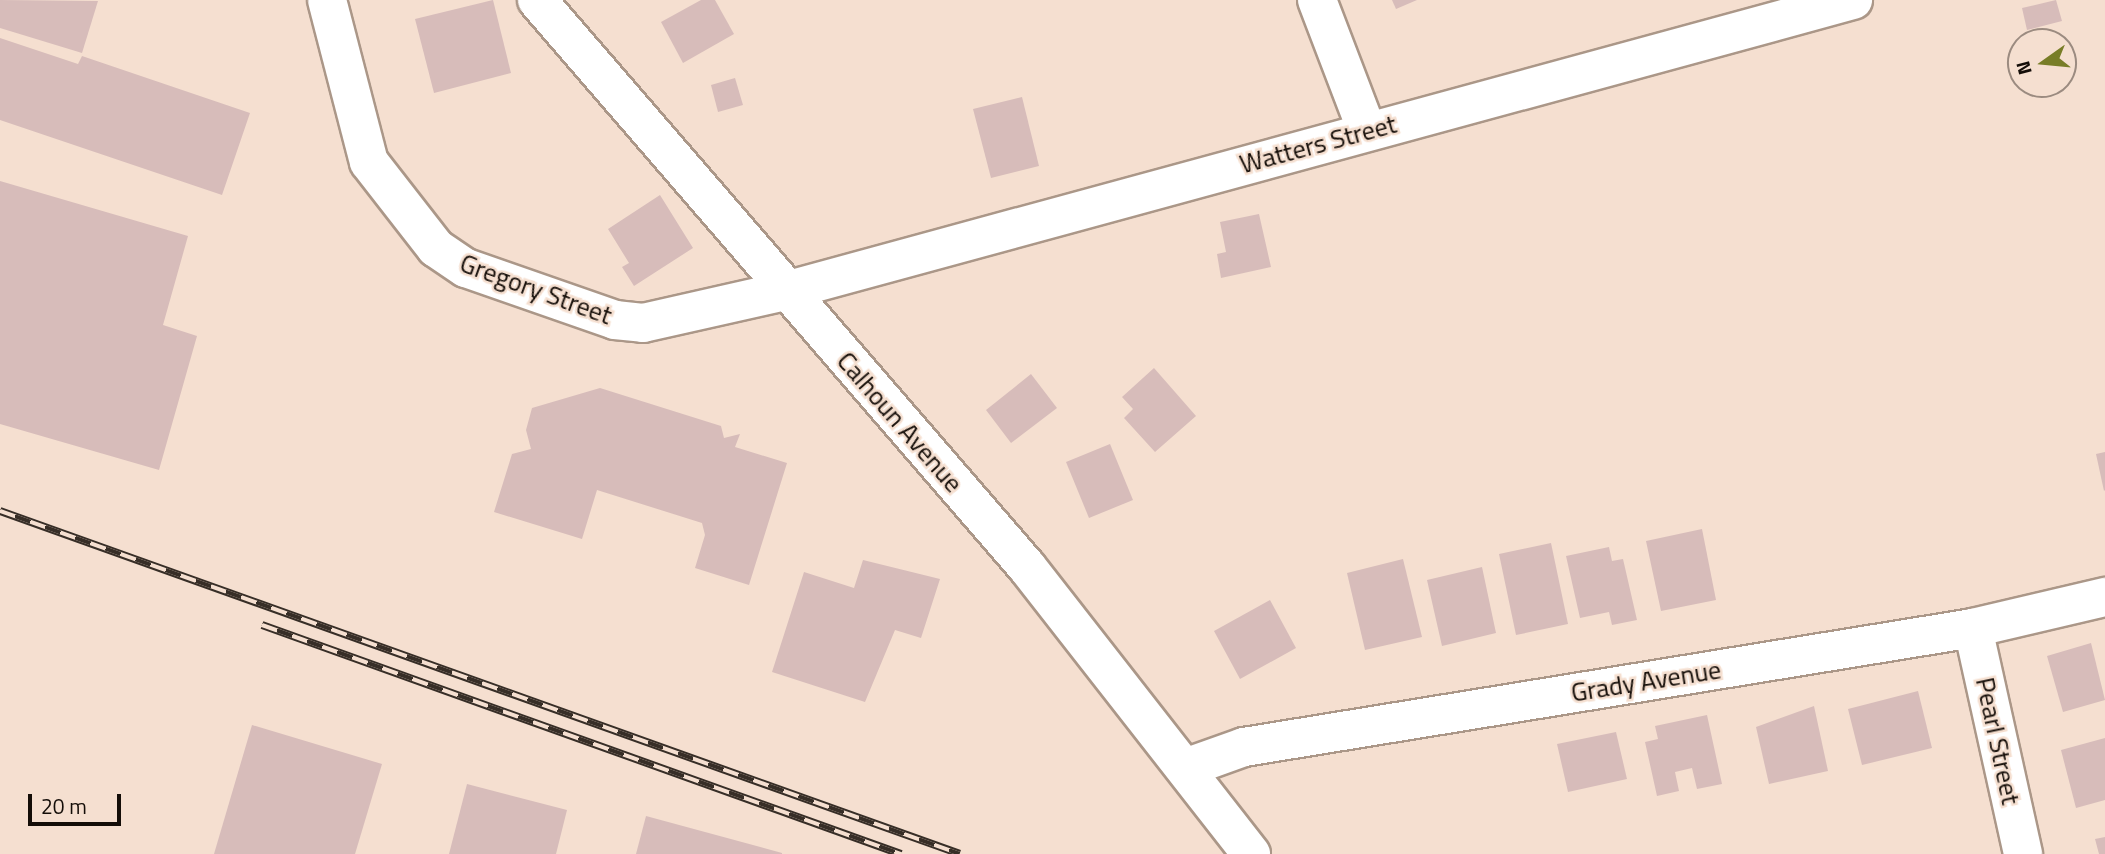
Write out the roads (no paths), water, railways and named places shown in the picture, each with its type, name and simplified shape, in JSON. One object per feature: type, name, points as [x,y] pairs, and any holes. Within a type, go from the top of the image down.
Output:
[{"type":"street","name":"Gregory Street","points":[[327,0],[369,162],[436,248],[466,268],[615,320],[643,323],[785,291]]},
{"type":"street","name":"Calhoun Avenue","points":[[537,0],[785,291],[1027,567],[1188,767],[1251,854]]},
{"type":"street","points":[[1317,0],[1367,131]]},
{"type":"street","name":"Watters Street","points":[[785,291],[1853,0]]},
{"type":"street","name":"Grady Avenue","points":[[1188,767],[1244,747],[1973,628],[2105,597]]},
{"type":"street","name":"Pearl Street","points":[[1973,628],[2023,854]]},
{"type":"railway","points":[[0,511],[960,854]]},
{"type":"railway","points":[[262,625],[901,854]]}]
